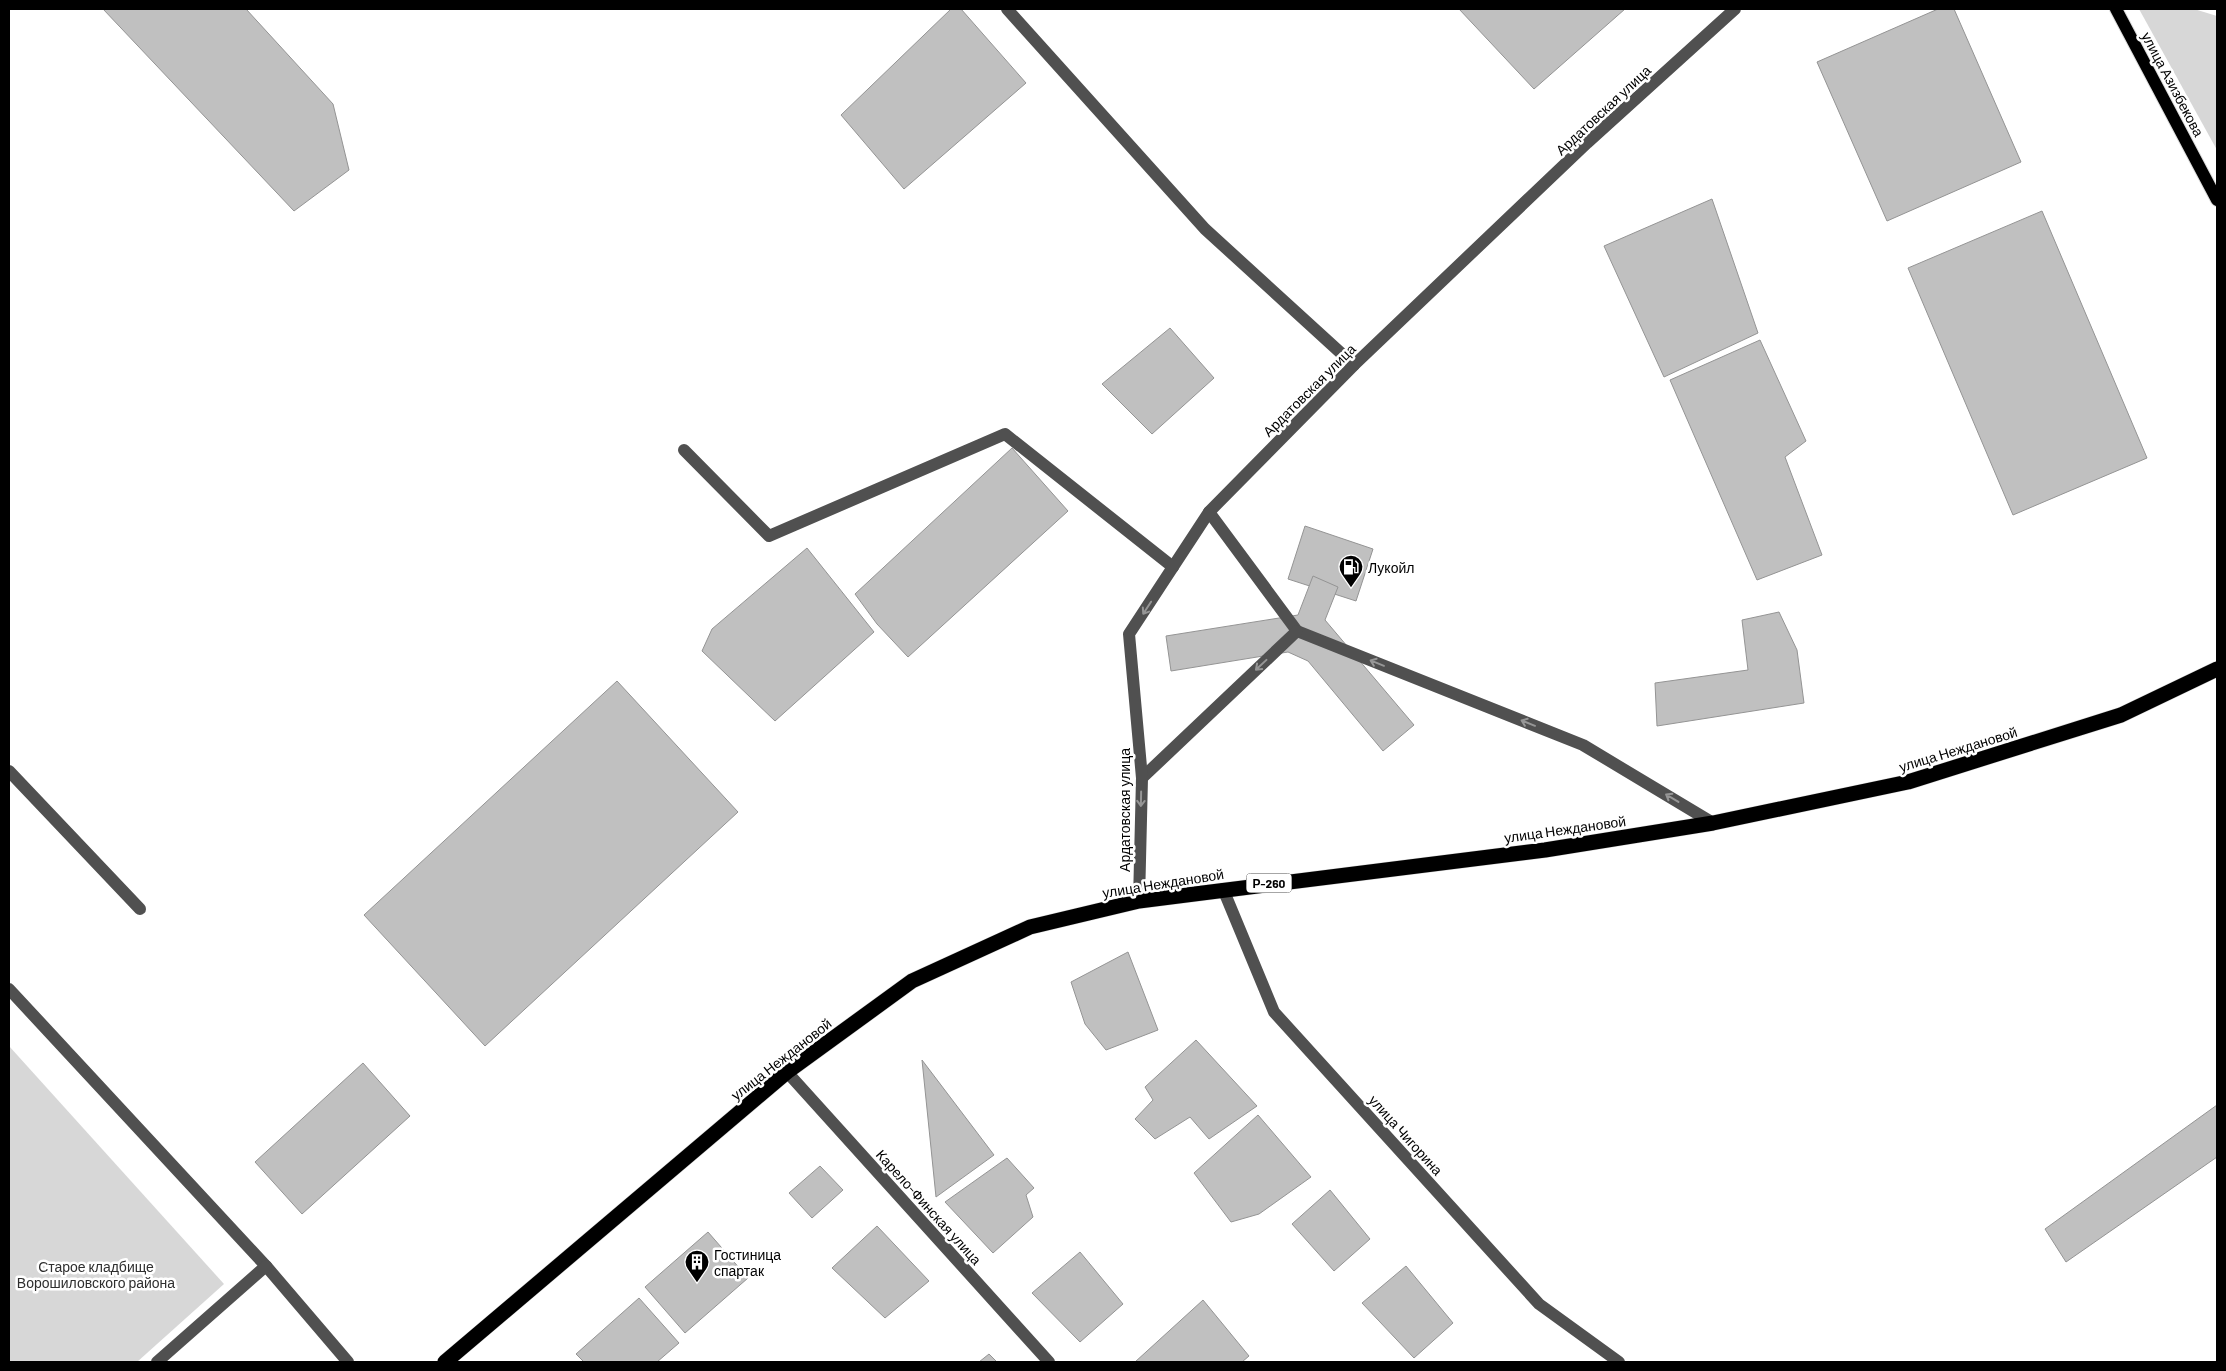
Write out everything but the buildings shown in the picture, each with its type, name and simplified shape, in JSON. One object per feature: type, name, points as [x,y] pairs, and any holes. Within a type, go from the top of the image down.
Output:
[{"type":"highway","name":"улица Неждановой","points":[[445,1362],[787,1072],[912,981],[1030,926],[1139,901],[1545,850],[1714,823],[1908,782],[2121,715],[2217,669]]},
{"type":"main road","name":"улица Азизбекова","points":[[2116,9],[2217,200]]},
{"type":"street","points":[[1007,9],[1205,229],[1354,365]]},
{"type":"street","name":"Ардатовская улица","points":[[1139,901],[1142,778],[1129,634],[1209,512],[1354,365],[1587,143],[1735,9]]},
{"type":"street","points":[[684,450],[768,536],[1005,434],[1173,567]]},
{"type":"street","points":[[1209,512],[1297,631],[1583,745],[1714,823]]},
{"type":"street","points":[[1142,778],[1297,631]]},
{"type":"street","points":[[9,771],[140,908]]},
{"type":"street","name":"улица Чигорина","points":[[1223,889],[1274,1012],[1539,1304],[1619,1362]]},
{"type":"street","points":[[9,989],[266,1266],[348,1362]]},
{"type":"street","name":"Карело-Финская улица","points":[[787,1072],[1049,1362]]},
{"type":"street","points":[[157,1362],[266,1266]]},
{"type":"green space","points":[[2139,9],[2194,9],[2217,16],[2217,150]]},
{"type":"green space","name":"Старое кладбище Ворошиловского района","points":[[9,1046],[224,1284],[137,1362],[9,1362]]},
{"type":"place","name":"Лукойл","points":[[1351,588]]},
{"type":"place","name":"Гостиница спартак","points":[[697,1283]]}]
